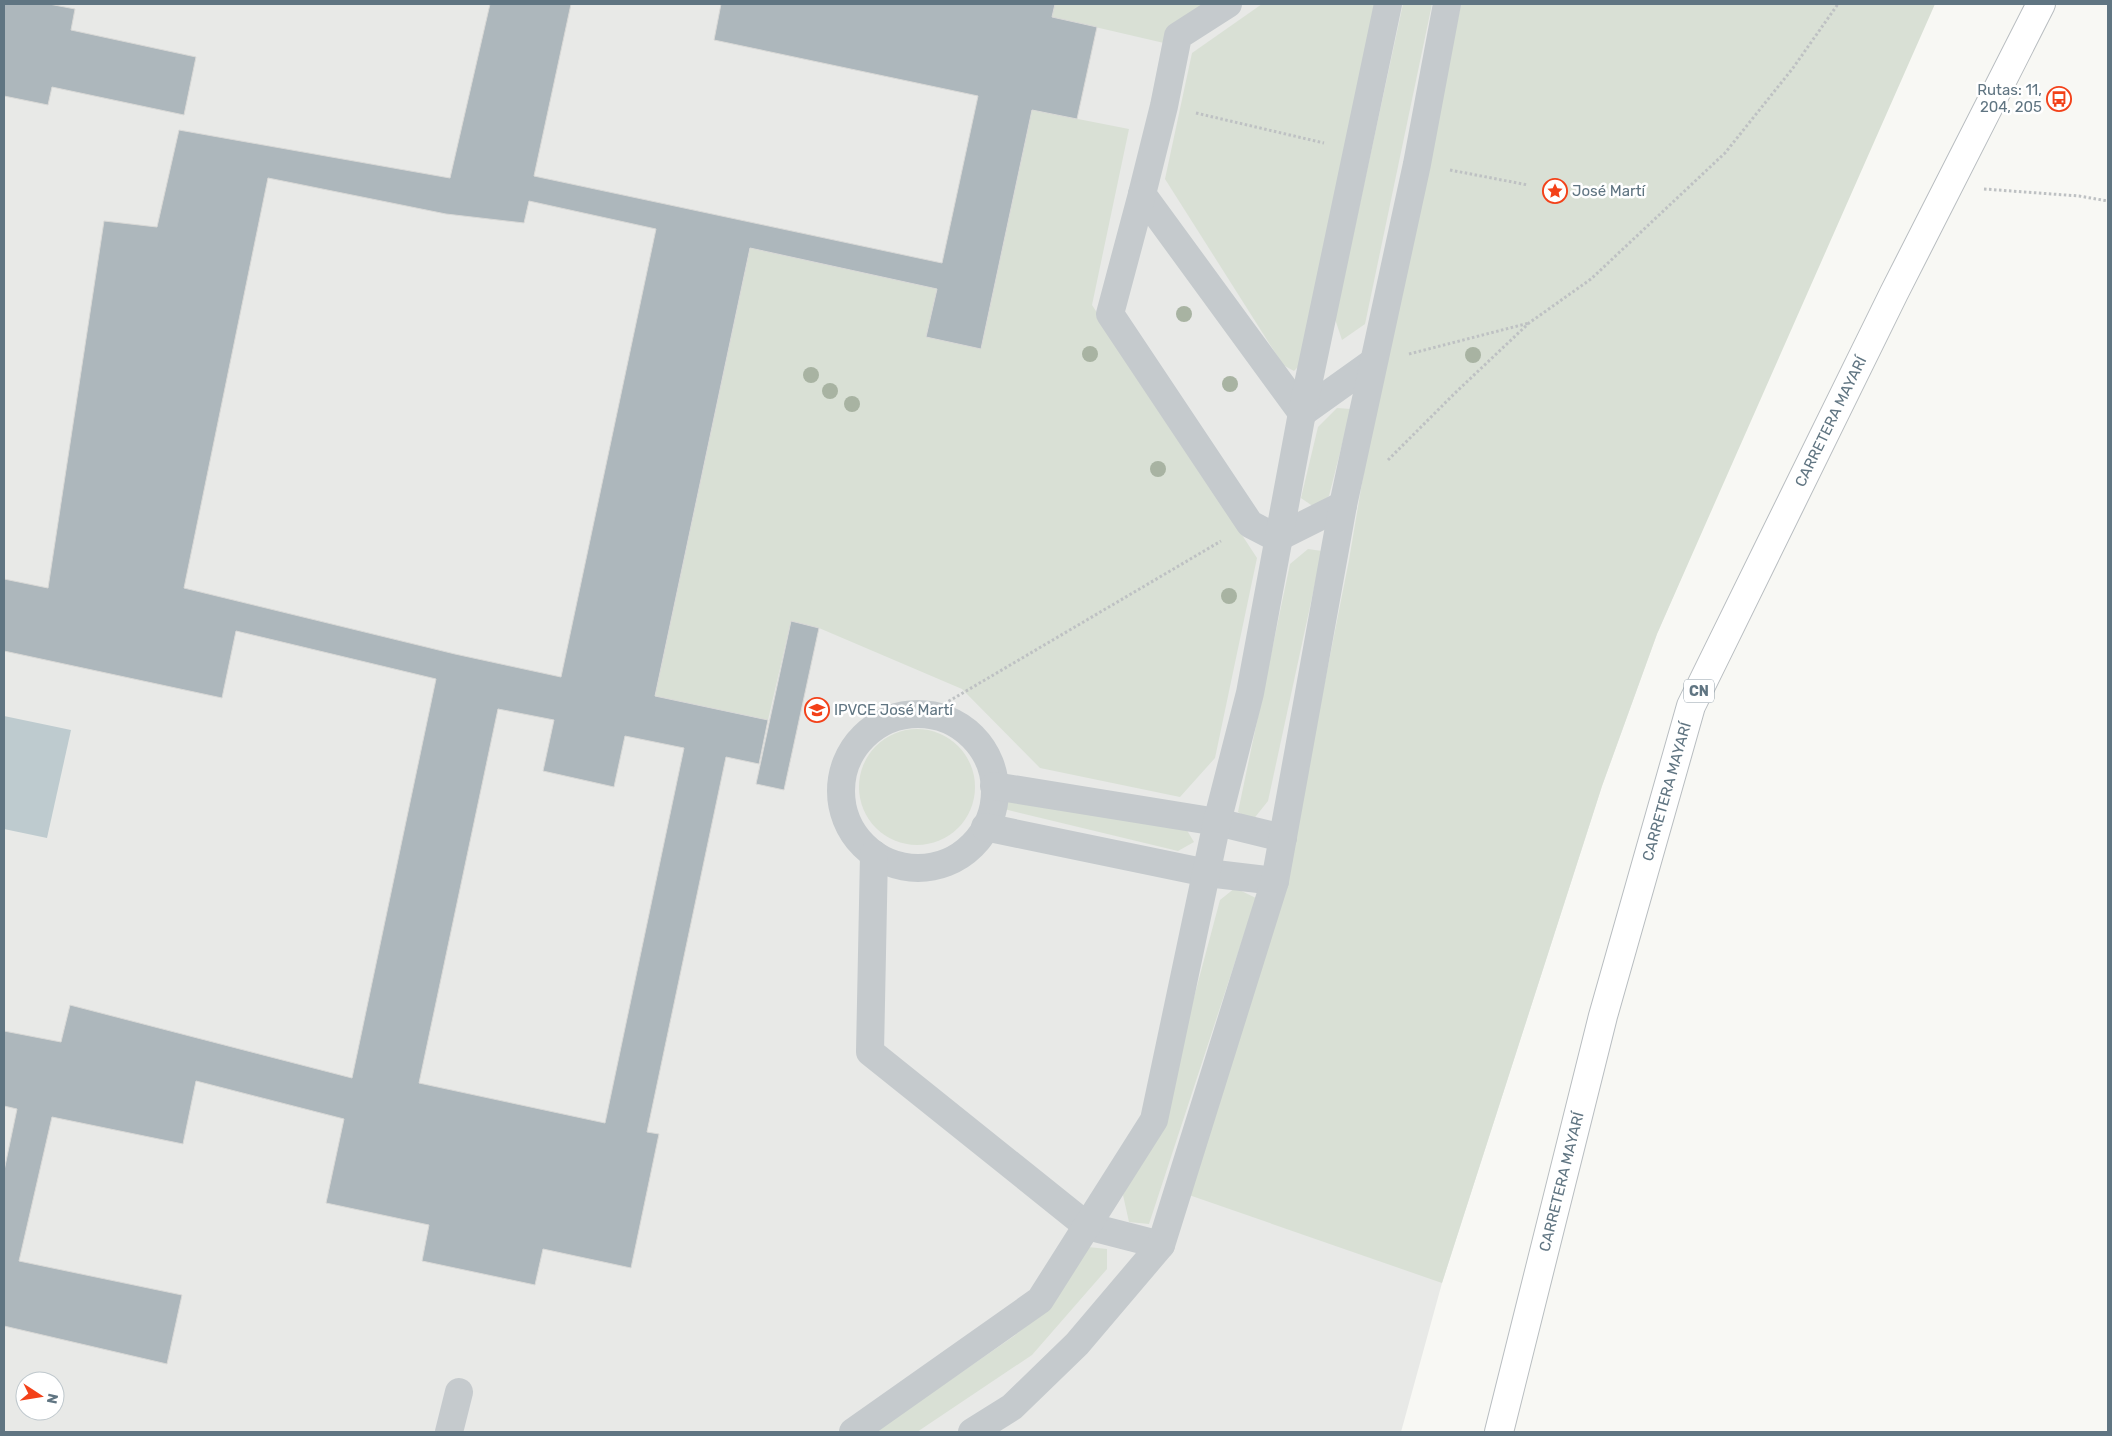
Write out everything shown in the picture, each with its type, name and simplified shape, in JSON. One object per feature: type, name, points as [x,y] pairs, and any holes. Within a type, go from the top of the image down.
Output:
[{"type":"main road","name":"CARRETERA MAYARÍ","points":[[1498,1432],[1603,1016],[1691,706],[1890,302],[2040,4]]},
{"type":"lane","points":[[1228,4],[1178,36],[1164,106],[1110,314],[1250,524],[1277,538]]},
{"type":"lane","points":[[853,1432],[1040,1300],[1154,1120],[1217,822],[1250,693],[1277,538],[1302,412],[1388,4]]},
{"type":"lane","points":[[972,1432],[1012,1407],[1077,1344],[1161,1244],[1275,881],[1343,505],[1372,363],[1417,164],[1447,4]]},
{"type":"lane","points":[[1142,194],[1302,412]]},
{"type":"lane","points":[[1302,412],[1372,363]]},
{"type":"lane","points":[[1277,538],[1343,505]]},
{"type":"lane","points":[[927,714],[947,719],[967,732],[976,741],[988,760],[994,786],[992,805],[985,827],[971,846],[960,855],[920,868],[897,865],[874,854],[859,840],[850,829],[843,810],[841,790],[845,765],[856,745],[866,734],[882,722],[905,715],[927,714]]},
{"type":"lane","points":[[994,786],[1217,822],[1283,838]]},
{"type":"lane","points":[[985,827],[1207,873],[1275,881]]},
{"type":"lane","points":[[874,854],[870,1052],[1087,1226],[1161,1244]]},
{"type":"lane","points":[[449,1432],[459,1392]]},
{"type":"path","points":[[1385,463],[1529,323],[1591,279],[1726,153],[1793,68],[1838,4]]},
{"type":"path","points":[[1948,186],[2079,196],[2108,201]]},
{"type":"path","points":[[1372,363],[1529,323]]},
{"type":"path","points":[[927,714],[1250,524]]},
{"type":"shaded area","name":"IPVCE José Martí","points":[[4,4],[1930,4],[1657,634],[1602,786],[1442,1283],[1401,1432],[4,1432]]},
{"type":"shaded area","points":[[1055,4],[1204,4],[1164,43],[1052,17]]},
{"type":"shaded area","points":[[1262,4],[1379,4],[1303,362],[1294,371],[1283,365],[1165,179],[1192,53]]},
{"type":"shaded area","points":[[1403,4],[1432,4],[1365,324],[1342,340],[1335,319]]},
{"type":"shaded area","points":[[1461,4],[1935,4],[1657,634],[1602,786],[1442,1283],[1189,1195],[1287,873],[1349,560],[1377,394],[1413,240]]},
{"type":"shaded area","points":[[1032,110],[1129,129],[1092,305],[1257,558],[1215,758],[1180,797],[1040,768],[962,689],[819,628],[791,621],[768,720],[655,696],[750,248],[937,289],[927,337],[981,349]]},
{"type":"shaded area","points":[[1337,408],[1351,409],[1329,496],[1314,507],[1301,498],[1318,427]]},
{"type":"shaded area","points":[[1308,549],[1322,551],[1268,801],[1252,821],[1238,812],[1290,564]]},
{"type":"shaded area","points":[[4,716],[71,730],[47,838],[4,829]]},
{"type":"shaded area","points":[[917,729],[939,734],[958,746],[970,765],[975,787],[970,809],[958,828],[939,840],[917,845],[895,840],[876,828],[864,809],[859,787],[864,765],[876,746],[895,734]]},
{"type":"shaded area","points":[[999,800],[1185,827],[1194,842],[1178,851],[1004,809]]},
{"type":"shaded area","points":[[1235,888],[1256,898],[1149,1224],[1129,1222],[1123,1195],[1158,1132],[1220,900]]},
{"type":"shaded area","points":[[1088,1247],[1107,1249],[1107,1269],[1032,1355],[917,1432],[875,1432],[1014,1336],[1048,1308]]},
{"type":"building","points":[[4,4],[49,4],[75,9],[71,30],[196,57],[184,115],[52,87],[48,105],[4,96]]},
{"type":"building","points":[[490,4],[571,4],[534,176],[942,263],[978,96],[714,40],[721,4],[1055,4],[1052,17],[1097,27],[1077,119],[1032,110],[981,349],[926,337],[937,289],[750,248],[655,696],[768,720],[759,764],[726,757],[647,1132],[659,1134],[631,1268],[543,1249],[535,1285],[422,1261],[429,1225],[326,1203],[344,1119],[196,1081],[183,1144],[52,1117],[19,1261],[182,1295],[167,1364],[4,1326],[4,1171],[17,1109],[4,1106],[4,1031],[61,1042],[70,1005],[352,1078],[436,679],[236,631],[222,698],[4,651],[4,579],[48,588],[104,221],[157,227],[179,130],[450,178]],"holes":[[[268,178],[446,214],[524,223],[529,201],[656,229],[561,677],[455,654],[184,588]],[[498,709],[554,720],[543,771],[614,787],[625,736],[684,748],[605,1123],[419,1083]]]},
{"type":"building","points":[[791,621],[819,628],[784,790],[756,784]]},
{"type":"place","name":"Rutas: 11, 204, 205","points":[[2059,99]]},
{"type":"place","name":"José Martí","points":[[1555,191]]},
{"type":"place","name":"IPVCE José Martí","points":[[817,710]]}]
